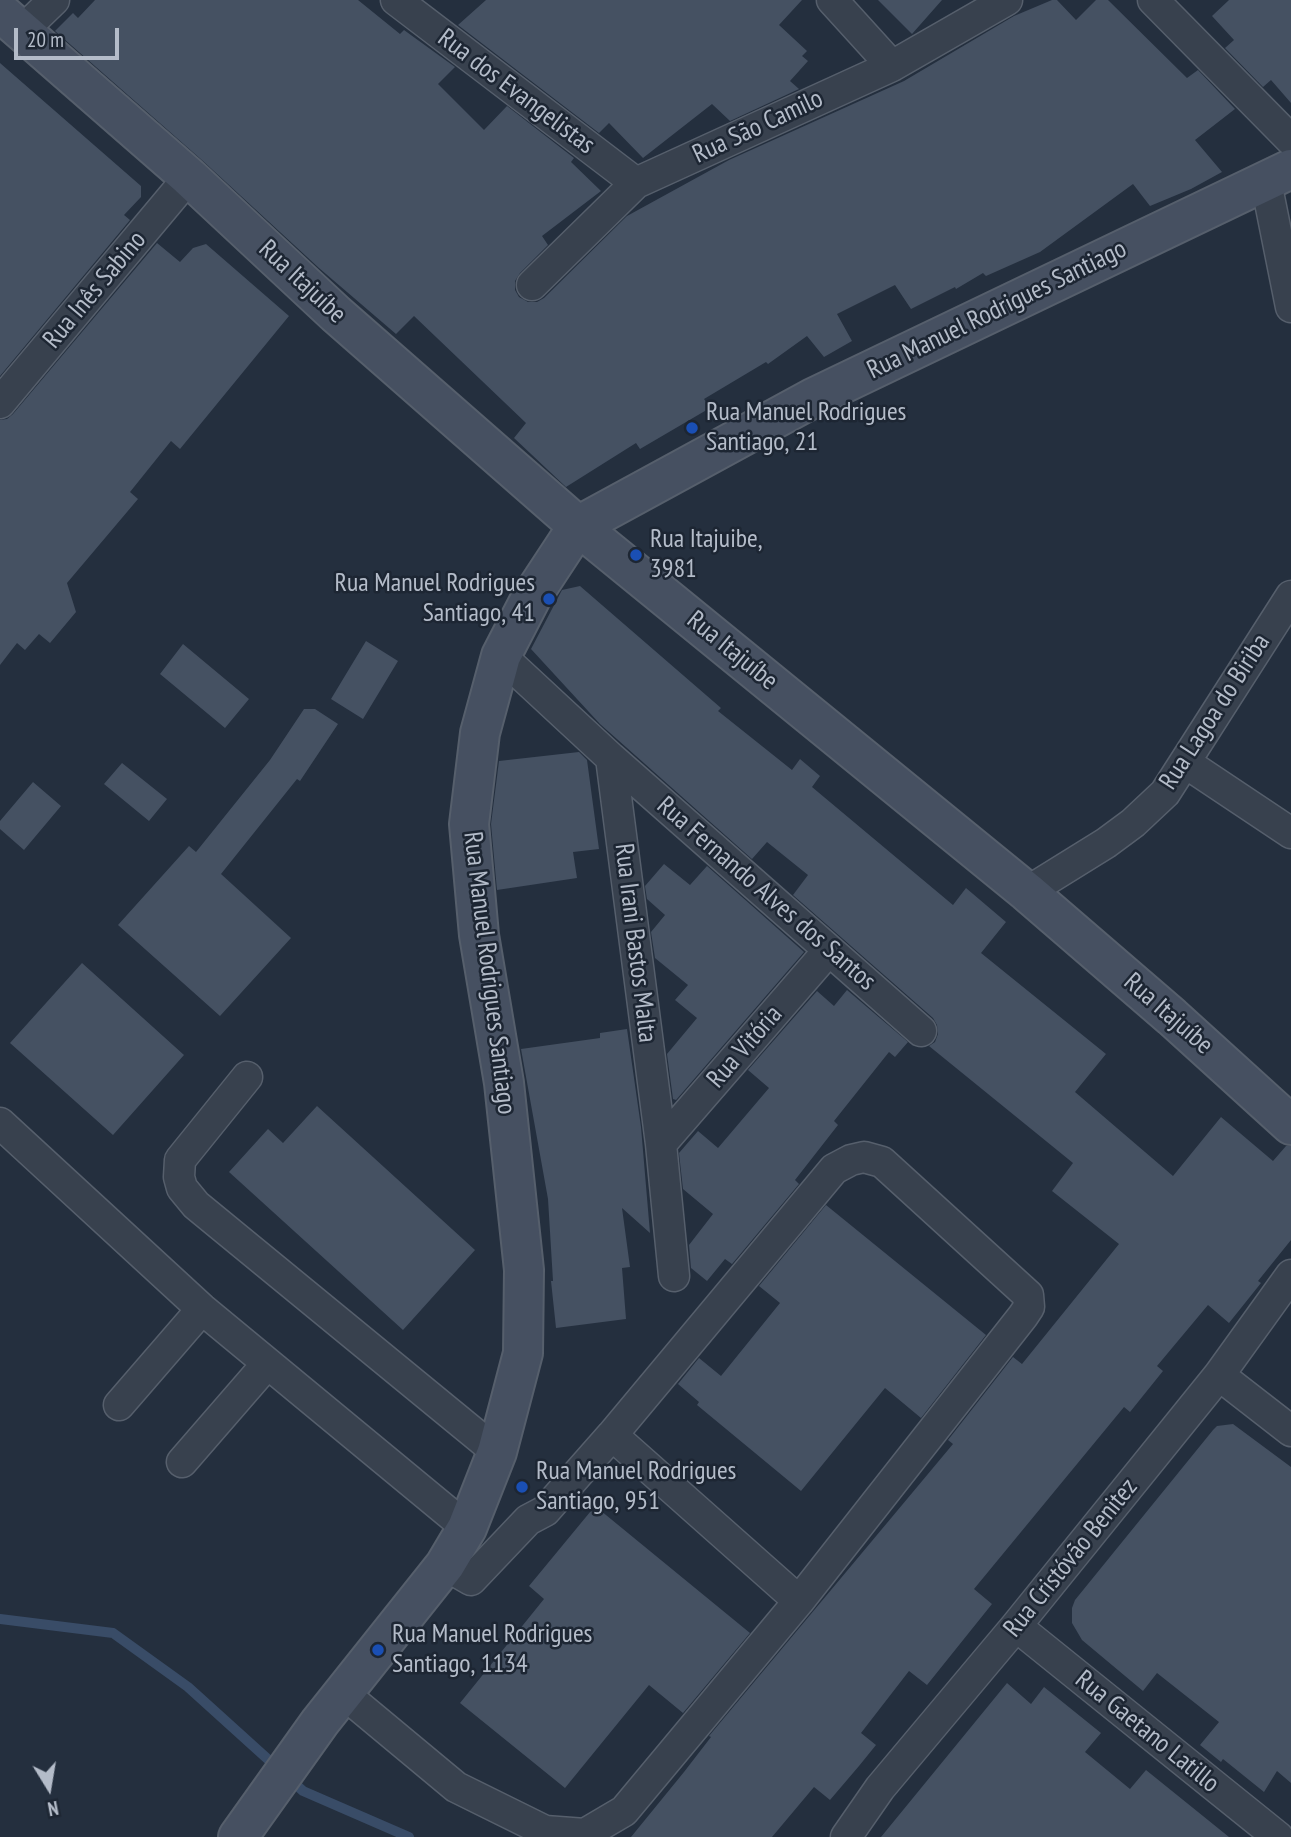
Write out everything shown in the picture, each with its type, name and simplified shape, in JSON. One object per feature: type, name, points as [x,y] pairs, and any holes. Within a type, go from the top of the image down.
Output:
[{"type":"main road","name":"Rua Itajuíbe","points":[[12,21],[189,177],[337,314],[579,526],[1027,892],[1172,1017],[1291,1125]]},
{"type":"main road","name":"Rua Manuel Rodrigues Santiago","points":[[238,1837],[332,1707],[445,1565],[467,1528],[497,1452],[523,1353],[524,1269],[504,1083],[479,935],[469,824],[480,733],[501,656],[532,596],[579,526],[813,398],[1278,175]]},
{"type":"street","points":[[12,21],[54,0]]},
{"type":"street","name":"Rua dos Evangelistas","points":[[396,0],[636,183]]},
{"type":"street","points":[[832,0],[892,66]]},
{"type":"street","name":"Rua São Camilo","points":[[532,285],[636,183],[892,66],[1007,0]]},
{"type":"street","points":[[1153,0],[1291,139]]},
{"type":"street","points":[[1278,175],[1291,304]]},
{"type":"street","name":"Rua Inês Sabino","points":[[0,403],[189,177]]},
{"type":"street","name":"Rua Lagoa do Biriba","points":[[1027,892],[1106,843],[1133,823],[1164,793],[1186,763],[1291,596]]},
{"type":"street","points":[[501,656],[611,758]]},
{"type":"street","name":"Rua Fernando Alves dos Santos","points":[[611,758],[920,1031]]},
{"type":"street","name":"Rua Irani Bastos Malta","points":[[611,758],[674,1276]]},
{"type":"street","points":[[1186,763],[1291,833]]},
{"type":"street","name":"Rua Vitória","points":[[660,1144],[829,950]]},
{"type":"street","points":[[247,1077],[180,1160],[179,1177],[182,1188],[196,1205],[497,1452]]},
{"type":"street","points":[[0,1123],[202,1309],[467,1528]]},
{"type":"street","points":[[332,1707],[456,1787],[545,1831],[584,1834],[624,1811],[799,1601],[1029,1307],[1028,1296],[882,1162],[864,1157],[851,1160],[834,1169],[612,1435],[545,1511],[528,1520],[471,1580],[445,1565]]},
{"type":"street","name":"Rua Cristóvão Benitez","points":[[846,1837],[880,1788],[1016,1626],[1219,1375],[1291,1275]]},
{"type":"street","points":[[119,1405],[202,1309]]},
{"type":"street","points":[[182,1462],[267,1364]]},
{"type":"street","points":[[1219,1375],[1291,1431]]},
{"type":"street","points":[[612,1435],[799,1601]]},
{"type":"street","name":"Rua Gaetano Latillo","points":[[1016,1626],[1278,1837]]},
{"type":"building","points":[[95,0],[358,0],[400,34],[404,30],[455,67],[438,84],[484,130],[507,106],[574,158],[571,162],[601,191],[542,236],[548,245],[515,281],[515,290],[519,297],[528,302],[537,302],[544,298],[627,216],[729,160],[904,81],[1014,16],[1052,0],[1057,0],[1076,20],[1096,0],[1108,0],[1187,78],[1198,70],[1235,109],[1195,140],[1222,172],[1191,189],[1150,206],[1133,184],[1040,252],[986,276],[983,273],[956,289],[955,287],[911,309],[895,285],[837,314],[852,341],[824,357],[807,336],[768,364],[766,362],[704,399],[710,408],[640,449],[636,443],[566,487],[514,438],[526,423],[414,316],[396,334],[55,31],[73,13],[78,18]]},
{"type":"building","points":[[486,0],[802,0],[779,25],[807,51],[802,56],[808,61],[790,81],[799,89],[730,121],[712,104],[643,158],[609,123],[599,133],[458,25]]},
{"type":"building","points":[[878,0],[942,0],[912,34]]},
{"type":"building","points":[[1229,0],[1291,0],[1291,103],[1271,80],[1263,87],[1225,48],[1234,40],[1212,16]]},
{"type":"building","points":[[0,63],[141,186],[141,197],[124,215],[130,220],[0,376]]},
{"type":"building","points":[[157,243],[180,262],[193,248],[206,244],[289,316],[180,449],[171,441],[130,492],[138,499],[67,583],[76,612],[50,643],[39,634],[25,650],[17,643],[0,665],[0,420],[13,414]]},
{"type":"building","points":[[580,586],[721,708],[718,711],[792,770],[800,759],[820,776],[812,787],[953,905],[966,888],[1006,922],[981,953],[1106,1054],[1075,1092],[1173,1176],[1221,1117],[1273,1161],[1286,1146],[1291,1146],[1291,1240],[1258,1281],[1261,1283],[1229,1323],[1208,1305],[1157,1366],[1163,1371],[1130,1412],[1124,1407],[974,1589],[992,1604],[927,1685],[909,1671],[861,1733],[876,1745],[859,1766],[830,1800],[814,1787],[772,1837],[631,1837],[711,1737],[709,1736],[953,1444],[948,1440],[1013,1357],[1022,1364],[1119,1244],[1052,1191],[1073,1163],[929,1046],[935,1042],[938,1034],[933,1018],[793,895],[808,875],[767,842],[752,859],[600,724],[531,649],[562,590]]},
{"type":"building","points":[[366,641],[398,661],[363,719],[331,699]]},
{"type":"building","points":[[183,644],[249,699],[225,728],[160,674]]},
{"type":"building","points":[[304,709],[315,709],[338,724],[300,781],[297,779],[221,874],[291,938],[220,1016],[118,925],[189,846],[196,852],[270,760]]},
{"type":"building","points":[[579,752],[587,760],[599,849],[573,852],[577,878],[497,890],[491,824],[499,761]]},
{"type":"building","points":[[122,763],[167,799],[149,821],[104,784]]},
{"type":"building","points":[[33,782],[61,806],[24,850],[0,829],[0,821]]},
{"type":"building","points":[[664,864],[690,885],[707,866],[804,952],[676,1100],[673,1099],[667,1054],[697,1018],[675,1000],[688,985],[655,958],[651,932],[665,915],[647,899],[645,886]]},
{"type":"building","points":[[82,963],[184,1055],[113,1135],[10,1043]]},
{"type":"building","points":[[847,990],[908,1042],[895,1057],[889,1052],[834,1121],[838,1125],[795,1180],[799,1184],[732,1264],[725,1259],[707,1281],[691,1268],[689,1245],[713,1214],[683,1189],[679,1153],[698,1131],[718,1148],[769,1088],[748,1070],[817,991],[834,1006]]},
{"type":"building","points":[[627,1029],[641,1127],[650,1233],[622,1208],[630,1267],[622,1268],[626,1319],[556,1328],[548,1199],[521,1049],[600,1038],[600,1033]]},
{"type":"building","points":[[317,1106],[475,1250],[403,1330],[229,1172],[268,1129],[283,1143]]},
{"type":"building","points":[[826,1205],[986,1335],[921,1418],[885,1388],[801,1491],[697,1405],[699,1402],[678,1384],[699,1358],[721,1376],[780,1303],[759,1286]]},
{"type":"building","points":[[1233,1424],[1291,1467],[1291,1783],[1277,1771],[1264,1792],[1223,1759],[1221,1762],[1200,1745],[1219,1722],[1157,1673],[1143,1691],[1082,1640],[1072,1623],[1075,1600],[1213,1430],[1217,1426]]},
{"type":"building","points":[[595,1506],[750,1633],[683,1713],[649,1685],[565,1788],[460,1703],[544,1599],[529,1586]]},
{"type":"building","points":[[1007,1683],[1031,1704],[1044,1687],[1101,1733],[1085,1752],[1130,1789],[1146,1770],[1229,1837],[881,1837]]},
{"type":"waterway","points":[[0,1619],[113,1633],[188,1687],[303,1791],[409,1837]]},
{"type":"place","name":"Rua Manuel Rodrigues Santiago, 21","points":[[692,428]]},
{"type":"place","name":"Rua Itajuibe, 3981","points":[[636,555]]},
{"type":"place","name":"Rua Manuel Rodrigues Santiago, 41","points":[[549,599]]},
{"type":"place","name":"Rua Manuel Rodrigues Santiago, 951","points":[[522,1487]]},
{"type":"place","name":"Rua Manuel Rodrigues Santiago, 1134","points":[[378,1650]]}]
